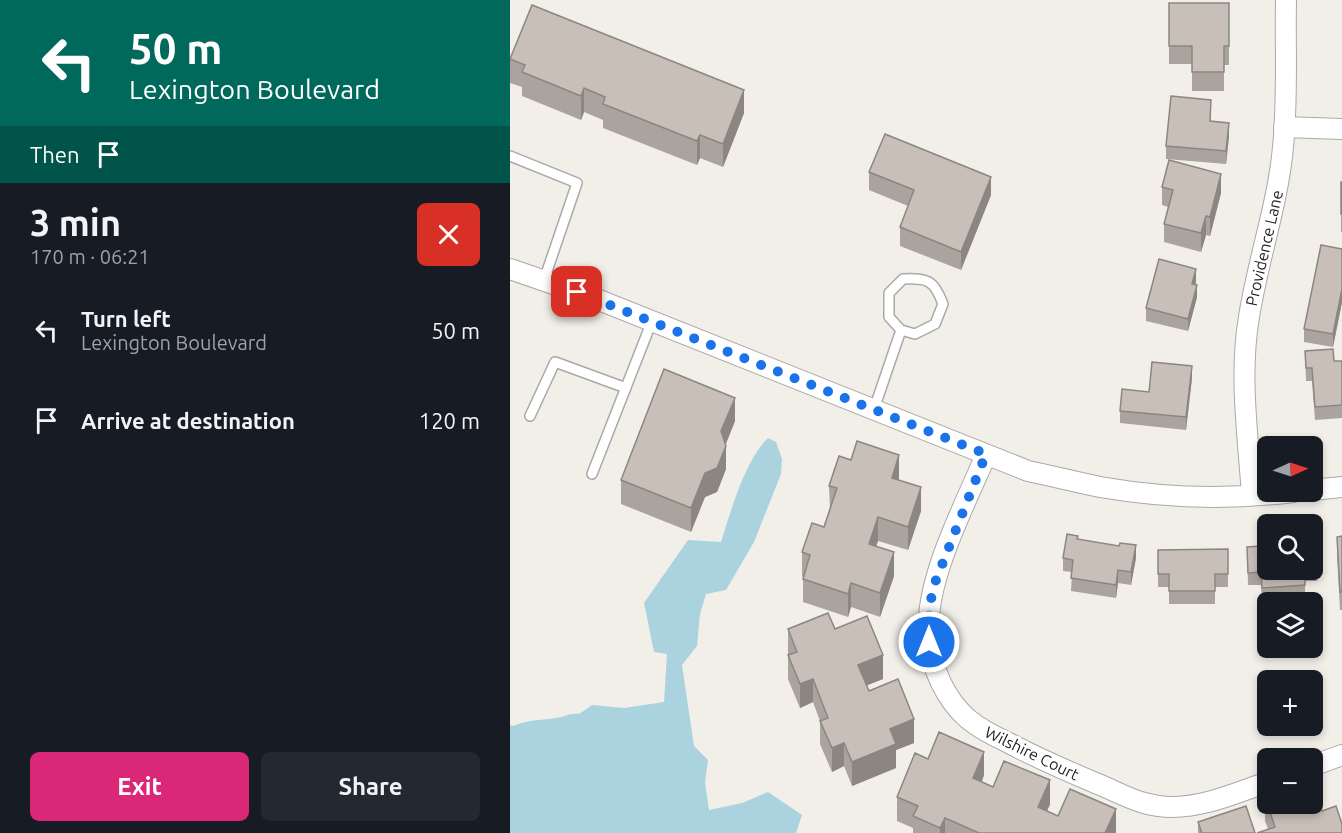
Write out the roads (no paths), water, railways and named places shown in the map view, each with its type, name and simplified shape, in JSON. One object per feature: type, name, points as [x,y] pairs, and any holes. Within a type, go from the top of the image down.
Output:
[{"type":"street","name":"Providence Lane","points":[[1252,495],[1245,371],[1248,319],[1279,185],[1284,127],[1286,0]]},
{"type":"street","points":[[1284,127],[1342,129]]},
{"type":"street","points":[[510,269],[652,321],[1028,471],[1100,487],[1162,494],[1257,495]]},
{"type":"street","name":"Wilshire Court","points":[[986,454],[940,566],[931,594],[928,621],[929,642],[934,665],[950,699],[968,719],[1044,762],[1144,803],[1169,807],[1189,806],[1257,786]]},
{"type":"street","points":[[1323,489],[1342,487]]},
{"type":"street","points":[[1323,762],[1342,755]]},
{"type":"lane","points":[[510,156],[577,183],[544,280]]},
{"type":"lane","points":[[924,278],[937,288],[943,304],[935,324],[915,334],[901,330],[889,317],[889,293],[903,279],[924,278]]},
{"type":"lane","points":[[592,474],[652,321]]},
{"type":"lane","points":[[874,409],[901,330]]},
{"type":"lane","points":[[530,416],[555,362],[626,388]]},
{"type":"water","points":[[768,438],[776,442],[782,459],[781,474],[754,542],[726,590],[706,594],[700,614],[697,646],[682,665],[694,746],[708,760],[705,782],[709,810],[742,803],[768,792],[802,815],[796,833],[510,833],[510,725],[579,714],[592,705],[624,708],[664,702],[667,654],[654,652],[644,603],[688,540],[721,542],[745,473]]}]
